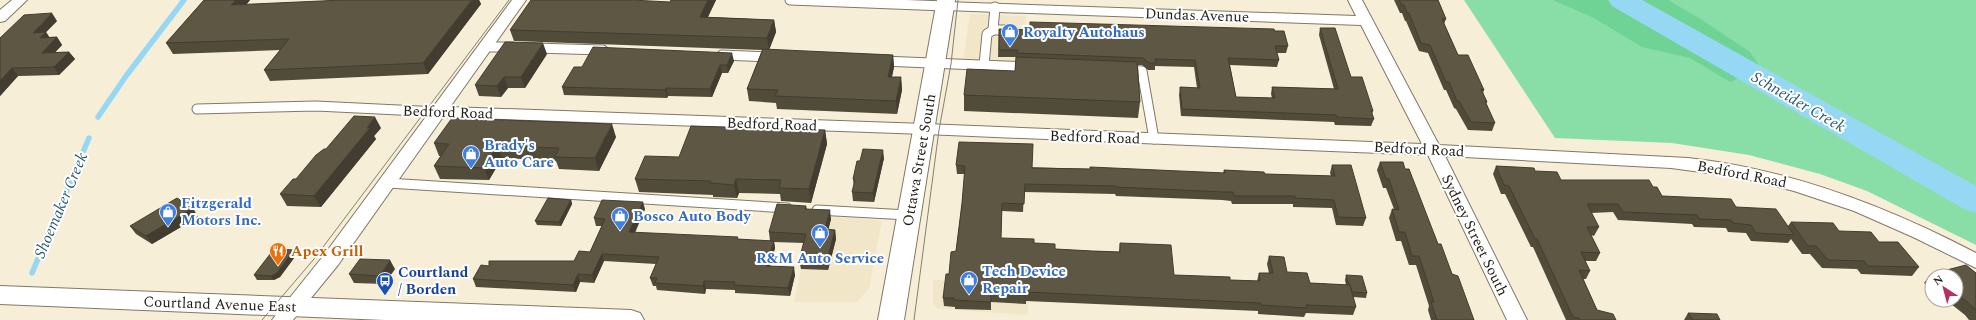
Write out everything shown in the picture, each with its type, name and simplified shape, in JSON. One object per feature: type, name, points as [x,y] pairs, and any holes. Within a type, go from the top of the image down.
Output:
[{"type":"main road","name":"Ottawa Street South","points":[[891,320],[936,64],[945,3]]},
{"type":"main road","name":"Courtland Avenue East","points":[[0,295],[287,314],[631,320]]},
{"type":"street","points":[[287,314],[331,260],[388,183],[519,0]]},
{"type":"street","name":"Sydney Street South","points":[[1355,0],[1433,149],[1487,262],[1517,320]]},
{"type":"street","name":"Dundas Avenue","points":[[945,3],[995,8],[1365,21]]},
{"type":"street","points":[[0,18],[10,5]]},
{"type":"street","name":"Bedford Road","points":[[440,112],[1433,149],[1688,164],[1737,170],[1776,179],[1876,213],[1940,241],[1976,261]]},
{"type":"lane","name":"Dundas Avenue","points":[[790,0],[945,3]]},
{"type":"lane","points":[[993,30],[995,8]]},
{"type":"lane","points":[[984,65],[987,34],[993,30],[1016,30]]},
{"type":"lane","points":[[486,47],[613,50]]},
{"type":"lane","points":[[716,54],[779,57]]},
{"type":"lane","points":[[870,61],[1037,67]]},
{"type":"lane","points":[[1119,70],[1142,71],[1154,139]]},
{"type":"lane","name":"Bedford Road","points":[[197,109],[316,106],[440,112]]},
{"type":"lane","points":[[388,183],[910,215]]},
{"type":"shaded area","points":[[970,14],[1026,16],[1023,63],[963,61]]},
{"type":"shaded area","points":[[813,216],[882,220],[869,288],[857,302],[794,302]]},
{"type":"shaded area","points":[[933,280],[1027,282],[1028,315],[938,309],[933,304]]},
{"type":"green space","points":[[1464,0],[1976,0],[1976,245],[1867,191],[1820,174],[1749,155],[1672,143],[1555,138]]},
{"type":"green space","points":[[1553,0],[1668,0],[1699,18],[1750,52],[1761,68],[1730,82],[1690,58],[1642,47],[1594,18]]},
{"type":"building","points":[[204,0],[236,0],[231,5],[343,0],[472,0],[423,63],[264,70],[289,39],[166,43]]},
{"type":"building","points":[[531,0],[631,0],[670,2],[671,0],[708,0],[700,17],[774,20],[767,38],[510,30]]},
{"type":"building","points":[[1399,0],[1438,0],[1446,19],[1442,19],[1458,55],[1468,55],[1484,90],[1481,89],[1495,123],[1471,122],[1459,101],[1457,101],[1449,82],[1446,82],[1430,45],[1421,43],[1409,13],[1407,13],[1404,5],[1402,5]]},
{"type":"building","points":[[52,13],[33,33],[46,32],[40,38],[57,37],[42,53],[69,52],[54,67],[12,68],[0,81],[0,38],[24,15]]},
{"type":"building","points":[[1030,22],[1274,29],[1275,31],[1284,31],[1288,46],[1275,46],[1279,60],[1228,58],[1236,97],[1275,98],[1272,87],[1338,89],[1320,28],[1335,28],[1351,77],[1362,77],[1373,111],[1371,111],[1374,119],[1337,117],[1336,115],[1182,109],[1180,87],[1200,88],[1195,60],[1155,59],[1156,63],[1149,63],[1143,58],[1017,53],[1018,50],[999,50],[999,29],[1030,30]]},
{"type":"building","points":[[505,42],[543,43],[521,77],[504,77],[497,86],[475,85]]},
{"type":"building","points":[[593,47],[732,53],[727,65],[720,65],[710,89],[666,88],[665,90],[562,87],[574,67],[582,67]]},
{"type":"building","points":[[763,49],[893,55],[888,77],[901,77],[896,101],[775,96],[778,90],[747,89]]},
{"type":"building","points":[[1016,57],[1137,62],[1140,102],[964,95],[967,69],[1015,71]]},
{"type":"building","points":[[354,116],[375,117],[367,128],[370,128],[314,196],[280,194],[293,179],[296,179],[316,155],[326,149]]},
{"type":"building","points":[[452,118],[612,124],[595,158],[555,157],[559,148],[497,146],[484,168],[434,166],[449,144],[434,143]]},
{"type":"building","points":[[691,126],[825,130],[809,189],[779,188],[781,180],[736,179],[734,185],[710,183],[711,181],[635,179],[645,156],[679,157]]},
{"type":"building","points":[[959,142],[1033,144],[1032,168],[1090,169],[1090,167],[1225,173],[1224,170],[1264,172],[1265,174],[1335,176],[1332,165],[1351,165],[1366,218],[1338,217],[1334,200],[1295,198],[1295,196],[1234,196],[1233,192],[1116,186],[1025,184],[1024,204],[1002,203],[1001,238],[1034,239],[1034,243],[1055,244],[1055,249],[1092,251],[1120,252],[1120,243],[1171,245],[1174,275],[1230,277],[1230,280],[1260,281],[1259,273],[1273,273],[1269,256],[1284,257],[1287,272],[1307,273],[1310,283],[1350,285],[1356,307],[1306,305],[1307,308],[1261,305],[1260,303],[1026,292],[1026,295],[991,294],[991,302],[943,298],[946,274],[949,274],[951,252],[956,251],[962,203],[965,166],[956,165]]},
{"type":"building","points":[[863,149],[883,150],[873,193],[852,192],[857,161],[860,161]]},
{"type":"building","points":[[1380,162],[1403,162],[1405,169],[1409,169],[1438,244],[1441,244],[1452,274],[1458,276],[1474,320],[1437,320],[1431,302],[1434,302],[1419,256],[1412,256],[1405,232],[1399,232],[1392,209],[1399,210],[1389,179],[1386,179]]},
{"type":"building","points":[[1496,166],[1534,168],[1535,171],[1557,172],[1561,180],[1649,180],[1653,187],[1657,187],[1662,196],[1731,199],[1736,207],[1776,209],[1794,235],[1756,233],[1751,225],[1733,223],[1731,220],[1699,219],[1697,215],[1623,212],[1618,204],[1587,204],[1599,227],[1587,227],[1600,253],[1581,252],[1590,271],[1579,270],[1597,310],[1613,314],[1616,320],[1580,320],[1579,318],[1573,317],[1537,239],[1535,239],[1509,186],[1504,185]]},
{"type":"building","points":[[177,198],[193,208],[146,236],[130,226]]},
{"type":"building","points":[[548,198],[571,200],[559,222],[535,221]]},
{"type":"building","points":[[602,200],[643,202],[629,232],[738,237],[737,239],[774,241],[766,266],[794,267],[788,288],[734,285],[735,282],[704,281],[703,286],[655,283],[657,278],[650,278],[659,257],[602,254],[592,275],[578,274],[573,285],[473,279],[481,265],[489,266],[489,261],[574,261],[579,251],[590,252],[605,219],[594,218]]},
{"type":"building","points":[[777,204],[806,206],[805,209],[830,210],[825,229],[835,230],[827,261],[799,260],[806,234],[769,232]]},
{"type":"building","points":[[1791,222],[1833,223],[1839,231],[1871,232],[1879,242],[1898,242],[1919,267],[1868,266],[1864,261],[1828,260],[1816,246],[1808,246]]},
{"type":"building","points":[[274,249],[294,250],[277,273],[271,276],[254,275]]},
{"type":"building","points":[[360,259],[390,260],[380,276],[349,274]]},
{"type":"building","points":[[1966,265],[1976,273],[1976,310],[1964,300],[1964,268],[1954,268]]},
{"type":"building","points":[[1346,275],[1362,276],[1367,293],[1352,292]]},
{"type":"building","points":[[1688,313],[1717,314],[1720,320],[1693,320]]},
{"type":"waterway","name":"Shoemaker Creek","points":[[98,117],[126,76],[184,0]]},
{"type":"waterway","name":"Schneider Creek","points":[[1622,0],[1976,201]]},
{"type":"waterway","name":"Shoemaker Creek","points":[[32,273],[89,138]]},
{"type":"tram line","points":[[262,320],[314,259],[509,0]]},
{"type":"tram line","points":[[914,320],[939,130],[951,64],[958,0]]},
{"type":"place","name":"Royalty Autohaus","points":[[1010,47]]},
{"type":"place","name":"Brady's Auto Care","points":[[471,169]]},
{"type":"place","name":"Fitzgerald Motors Inc.","points":[[168,227]]},
{"type":"place","name":"Bosco Auto Body","points":[[620,231]]},
{"type":"place","name":"R&M Auto Service","points":[[820,248]]},
{"type":"place","name":"Apex Grill","points":[[278,266]]},
{"type":"place","name":"Tech Device Repair","points":[[969,295]]},
{"type":"place","name":"Courtland / Borden","points":[[385,296]]}]
